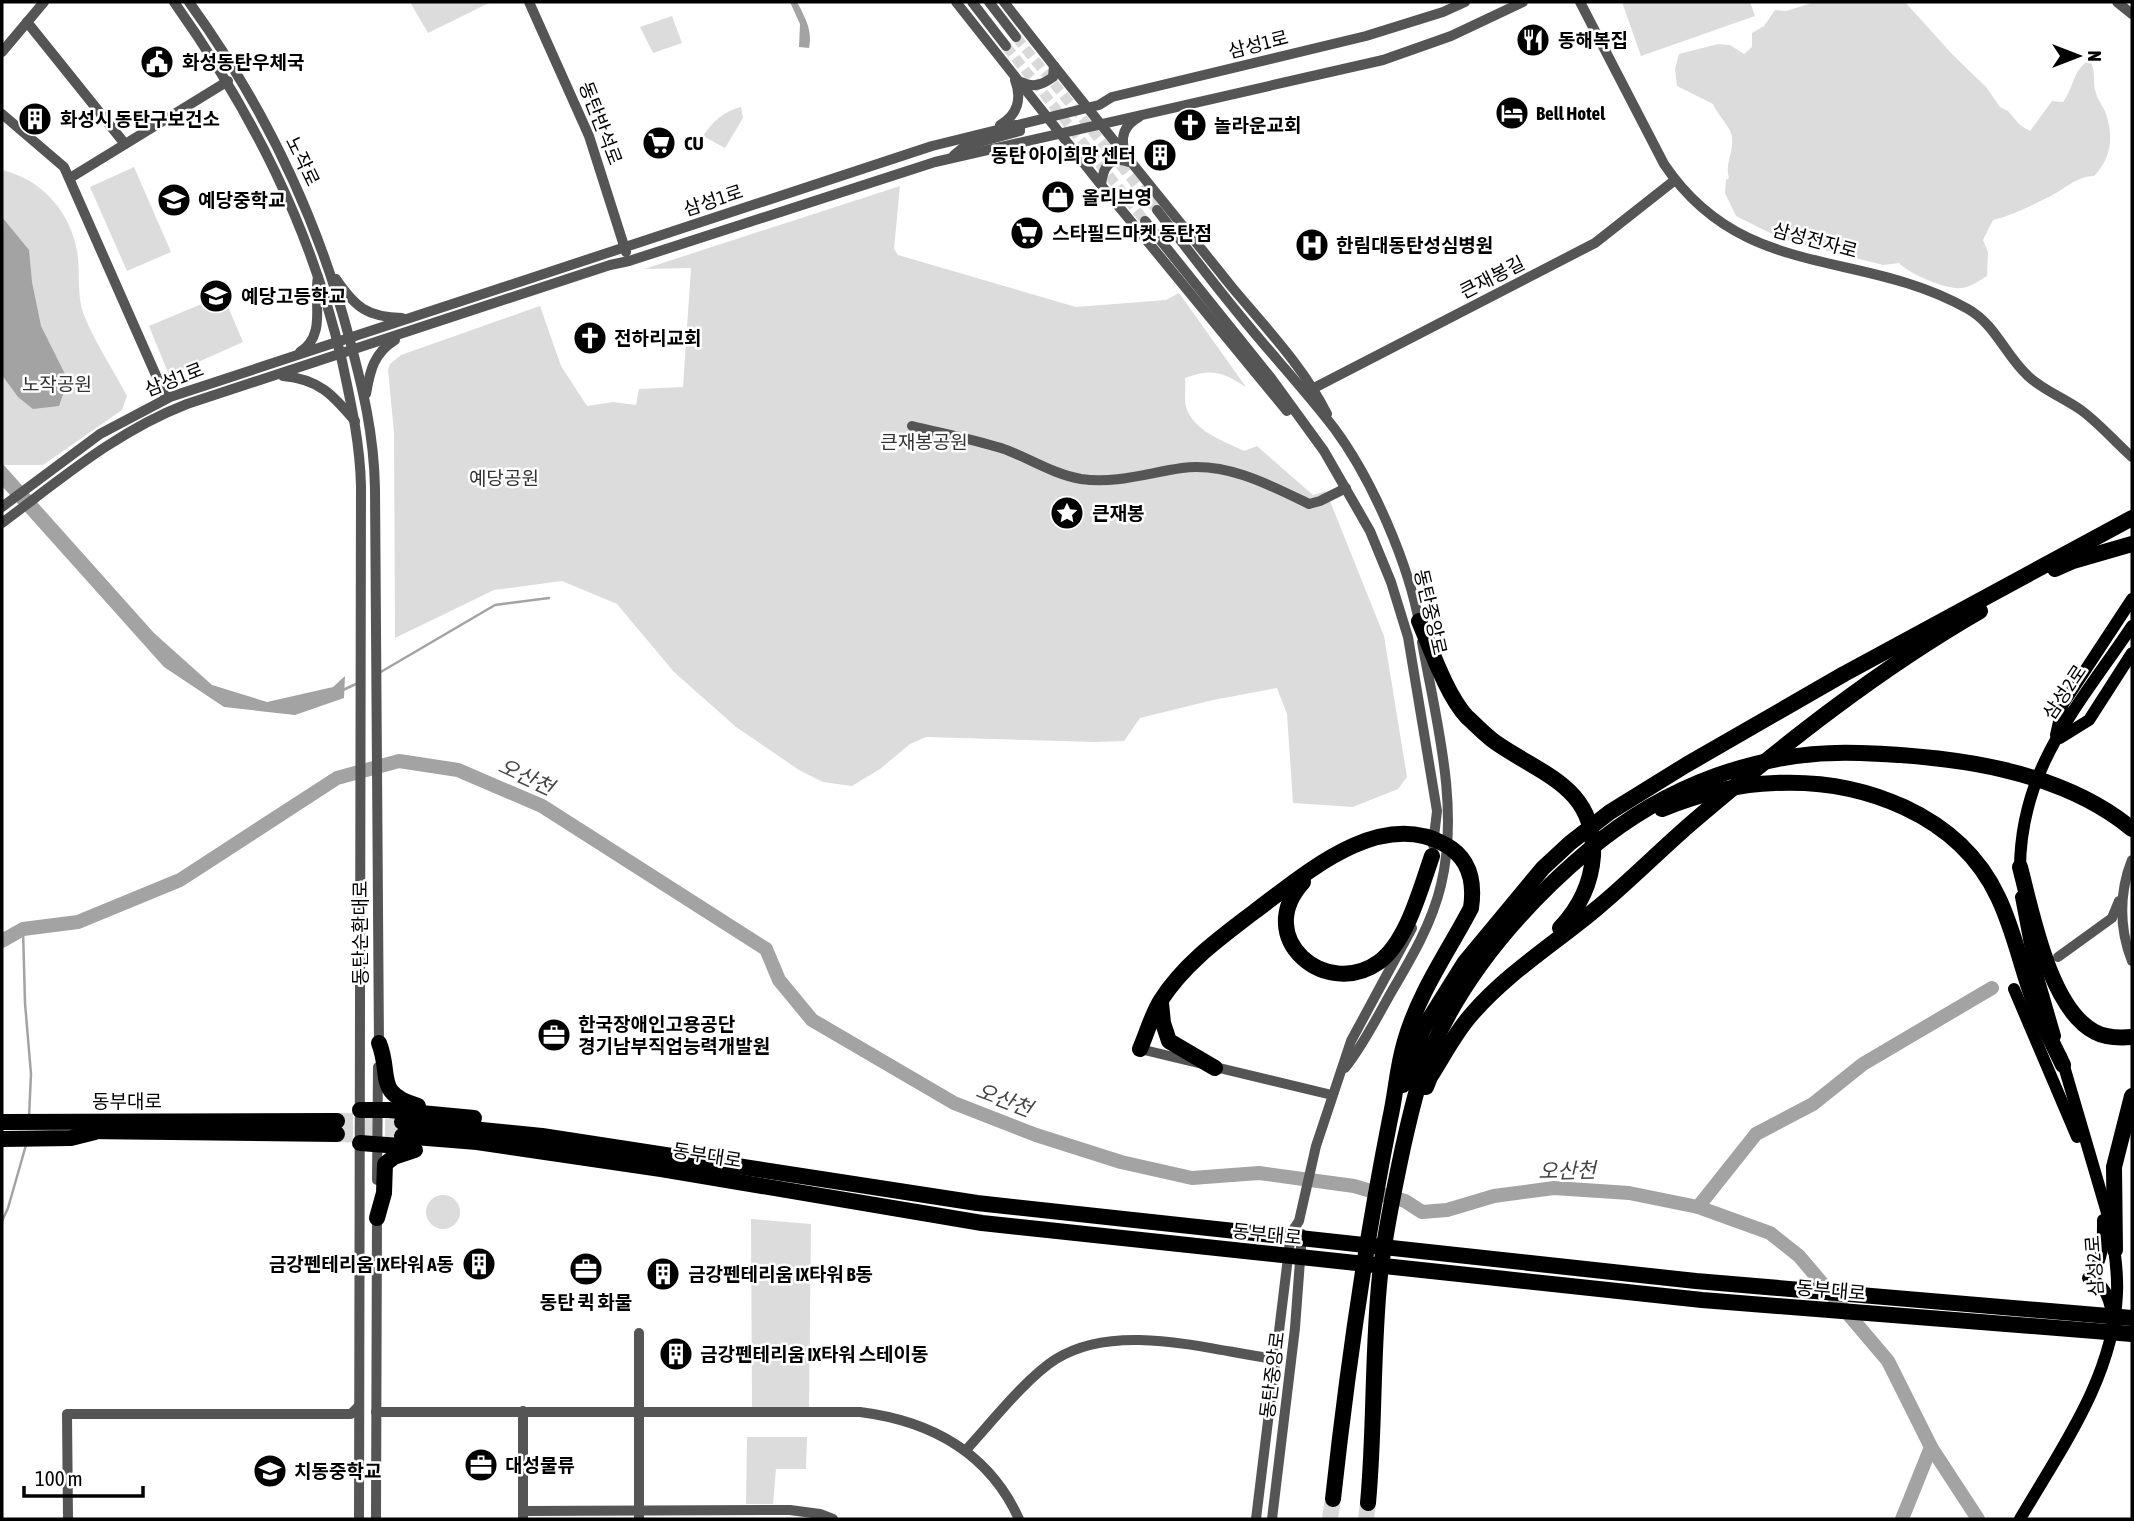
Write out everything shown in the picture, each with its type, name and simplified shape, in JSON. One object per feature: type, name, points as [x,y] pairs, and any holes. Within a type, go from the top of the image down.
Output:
[{"type":"highway","points":[[1332,1499],[1361,1277],[1386,1136],[1423,1029],[1465,962],[1523,891],[1570,843],[1643,790],[1843,674],[2132,518]]},
{"type":"highway","points":[[2012,582],[2077,554],[2132,542]]},
{"type":"highway","points":[[1404,1142],[1430,1077],[1470,1016],[1535,956],[1596,909],[1693,821],[1786,744],[1866,683],[1928,641],[2044,574],[2108,547]]},
{"type":"highway","points":[[1419,621],[1443,676],[1465,714],[1493,741],[1574,794],[1588,817],[1593,844],[1588,886],[1572,915],[1535,956]]},
{"type":"highway","points":[[1523,891],[1634,806],[1663,791],[1719,769],[1789,748],[1825,745],[1880,746],[1991,764],[2051,777],[2126,814]]},
{"type":"highway","points":[[1368,1503],[1380,1276],[1404,1142],[1427,1059],[1459,995],[1480,964],[1538,895],[1576,861],[1617,827],[1667,797],[1704,781],[1761,762],[1836,752],[1916,756],[1991,764],[2095,799],[2132,829]]},
{"type":"highway","points":[[1576,861],[1603,839],[1638,819],[1712,792],[1773,783],[1814,783],[1871,794],[1920,814],[1953,838],[1979,866],[1998,897],[2025,953],[2063,1065]]},
{"type":"highway","points":[[1140,1049],[1160,1001],[1198,957],[1329,858],[1364,841],[1393,835],[1419,835],[1436,839],[1452,848],[1464,860],[1471,874],[1471,908],[1420,998],[1399,1061],[1391,1117]]},
{"type":"highway","points":[[1329,858],[1299,887],[1287,911],[1286,923],[1292,944],[1304,962],[1315,968],[1338,973],[1364,970],[1380,961],[1394,945],[1416,903],[1432,856]]},
{"type":"highway","points":[[2020,867],[2040,944],[2065,1003],[2093,1031],[2103,1035],[2132,1037]]},
{"type":"highway","points":[[1160,1001],[1169,1041],[1215,1068]]},
{"type":"highway","points":[[379,1043],[385,1058],[385,1077],[389,1089],[404,1102],[444,1114]]},
{"type":"highway","points":[[2115,1250],[2114,1167],[2132,1096]]},
{"type":"highway","points":[[360,1110],[444,1114],[558,1129],[747,1161],[807,1176]]},
{"type":"highway","points":[[2,1113],[72,1126]]},
{"type":"highway","name":"동부대로","points":[[2,1122],[98,1127],[337,1128]]},
{"type":"highway","points":[[2,1139],[72,1126]]},
{"type":"highway","name":"동부대로","points":[[2,1130],[72,1126]]},
{"type":"highway","name":"동부대로","points":[[2132,1318],[1696,1281],[977,1203],[542,1136],[402,1129],[770,1186],[982,1223],[1702,1300],[2132,1335]]},
{"type":"highway","points":[[360,1143],[461,1151],[727,1189],[770,1186]]},
{"type":"highway","points":[[377,1218],[384,1193],[385,1164],[394,1157],[422,1147]]},
{"type":"main road","points":[[2054,741],[2063,704],[2132,599]]},
{"type":"main road","name":"삼성2로","points":[[2025,953],[2021,839],[2031,793],[2054,741],[2132,626]]},
{"type":"main road","points":[[2054,741],[2088,720],[2132,653]]},
{"type":"main road","points":[[2014,989],[2102,1195],[2102,1254],[2099,1264],[2088,1278],[2100,1283],[2106,1291],[2113,1320]]},
{"type":"main road","name":"삼성2로","points":[[2020,1519],[2094,1388],[2105,1361],[2117,1294],[2115,1250],[2102,1195],[2063,1065]]},
{"type":"street","points":[[2,52],[44,2]]},
{"type":"street","name":"노작로","points":[[174,2],[207,38],[248,93],[284,159],[330,270],[340,354]]},
{"type":"street","name":"노작로","points":[[189,2],[280,178],[318,274],[332,297],[353,350]]},
{"type":"street","name":"동탄반석로","points":[[529,2],[589,136],[629,261]]},
{"type":"street","points":[[956,2],[1264,386],[1324,452]]},
{"type":"street","points":[[972,2],[1006,46]]},
{"type":"street","points":[[989,2],[1016,37]]},
{"type":"street","points":[[1004,2],[1129,162],[1189,230],[1314,388],[1335,429]]},
{"type":"street","name":"삼성1로","points":[[2,508],[100,434],[166,398],[932,146],[1100,105],[1112,97],[1366,36],[1443,12],[1465,2]]},
{"type":"street","name":"삼성1로","points":[[5,520],[97,451],[152,419],[187,404],[610,265],[951,157],[1406,53],[1451,36],[1523,2]]},
{"type":"street","name":"삼성전자로","points":[[1580,2],[1664,164],[1675,180],[1706,211],[1726,226],[1767,247],[1794,256],[1908,282],[1970,310],[1992,328],[2027,375],[2081,410],[2132,457]]},
{"type":"street","points":[[2117,2],[2132,14]]},
{"type":"street","points":[[27,22],[125,144]]},
{"type":"street","points":[[1015,77],[1028,86],[1042,84],[1053,77],[1054,66]]},
{"type":"street","points":[[991,130],[1007,121],[1018,104],[1019,90],[1015,77]]},
{"type":"street","points":[[70,178],[228,81]]},
{"type":"street","points":[[1129,162],[1122,145],[1126,127],[1130,121],[1150,111]]},
{"type":"street","points":[[2,114],[64,167],[166,398]]},
{"type":"street","points":[[951,157],[965,146],[1020,131],[1020,127],[1015,125]]},
{"type":"street","points":[[1101,185],[1102,173],[1110,163],[1120,159],[1129,162]]},
{"type":"street","name":"큰재봉길","points":[[1314,388],[1595,243],[1675,180]]},
{"type":"street","name":"동탄중앙로","points":[[1157,210],[1240,316],[1335,429],[1353,458],[1388,528],[1404,568],[1419,621],[1448,803],[1448,838],[1443,874],[1435,906],[1420,943],[1361,1048],[1341,1073]]},
{"type":"street","points":[[1144,221],[1271,378],[1324,452]]},
{"type":"street","points":[[618,230],[645,240]]},
{"type":"street","points":[[330,270],[348,297],[362,309],[382,316],[409,318]]},
{"type":"street","points":[[286,358],[304,350],[313,339],[317,323],[315,288],[318,274]]},
{"type":"street","points":[[365,396],[374,359],[383,348],[413,330]]},
{"type":"street","name":"동탄순환대로","points":[[353,350],[365,396],[374,457],[379,1043],[376,1519]]},
{"type":"street","name":"동탄순환대로","points":[[340,354],[356,422],[361,486],[359,1406],[355,1418]]},
{"type":"street","points":[[346,381],[351,374],[360,379]]},
{"type":"street","points":[[277,375],[304,379],[325,389],[356,422]]},
{"type":"street","points":[[912,426],[1002,448],[1077,478],[1110,481],[1184,467],[1199,467],[1255,478],[1309,504],[1346,488]]},
{"type":"street","name":"동탄중앙로","points":[[1272,1519],[1295,1328],[1299,1221],[1324,1121],[1351,1041],[1368,1006],[1406,942],[1421,909],[1430,876],[1437,811],[1408,637],[1391,582],[1370,531],[1324,452]]},
{"type":"street","points":[[2132,860],[2124,892],[2122,915],[2132,961]]},
{"type":"street","points":[[2058,957],[2112,918],[2124,892]]},
{"type":"street","points":[[2112,918],[2124,929]]},
{"type":"street","points":[[1140,1049],[1332,1095]]},
{"type":"street","points":[[1256,1519],[1275,1359],[1297,1233]]},
{"type":"street","points":[[639,1333],[639,1514]]},
{"type":"street","points":[[966,1450],[1034,1377],[1056,1359],[1085,1346],[1125,1339],[1275,1359]]},
{"type":"street","points":[[376,1412],[639,1410],[860,1412],[882,1415],[925,1428],[966,1450],[993,1478],[1014,1507],[1019,1519]]},
{"type":"street","points":[[523,1411],[523,1515],[711,1515],[790,1510],[820,1514],[833,1519]]},
{"type":"street","points":[[68,1519],[67,1414],[355,1418],[359,1519]]},
{"type":"green space","points":[[410,2],[491,2],[428,33]]},
{"type":"green space","points":[[1622,2],[1750,2],[1755,16],[1641,56]]},
{"type":"green space","points":[[1815,2],[1905,2],[1986,87],[2000,107],[2030,131],[2052,101],[2063,102],[2080,68],[2090,60],[2096,93],[2105,111],[2110,131],[2104,162],[2094,176],[2076,181],[2035,204],[1993,220],[1983,240],[1988,252],[1987,276],[1961,288],[1928,280],[1899,263],[1883,265],[1782,239],[1736,216],[1725,193],[1726,180],[1729,178],[1731,133],[1713,104],[1677,86],[1675,69],[1679,54],[1718,44],[1730,45],[1744,54],[1752,47],[1752,33],[1764,26],[1775,10],[1786,11]]},
{"type":"green space","points":[[672,16],[682,43],[653,53],[640,27]]},
{"type":"green space","points":[[741,107],[743,118],[725,148],[703,136],[719,118]]},
{"type":"green space","points":[[134,167],[171,252],[127,271],[90,187]]},
{"type":"green space","name":"노작공원","points":[[2,170],[16,174],[41,189],[52,199],[68,223],[77,251],[80,300],[84,315],[127,396],[122,410],[43,465],[3,465],[2,460]]},
{"type":"green space","points":[[900,186],[894,249],[898,255],[1076,307],[1166,300],[1179,293],[1246,387],[1217,373],[1203,373],[1185,378],[1185,404],[1195,423],[1210,434],[1244,451],[1257,446],[1313,495],[1326,491],[1384,636],[1407,777],[1398,789],[1353,807],[1293,803],[1287,714],[1277,688],[1140,718],[1124,741],[926,737],[910,744],[880,769],[852,786],[823,782],[799,770],[736,727],[674,672],[617,604],[562,581],[494,590],[395,638],[394,432],[388,370],[390,364],[401,355],[540,306],[561,366],[587,406],[613,402],[636,405],[639,389],[683,387],[691,268],[644,269]]},
{"type":"green space","points":[[223,295],[243,342],[169,375],[149,326]]},
{"type":"green space","points":[[443,1195],[455,1200],[460,1212],[455,1224],[443,1229],[431,1224],[426,1212],[431,1200]]},
{"type":"green space","points":[[751,1219],[811,1224],[809,1409],[752,1410]]},
{"type":"green space","points":[[747,1437],[807,1437],[806,1469],[776,1469],[773,1504],[746,1504]]},
{"type":"shaded area","points":[[790,2],[797,2],[805,19],[810,36],[809,48],[799,47],[800,24]]},
{"type":"shaded area","points":[[2,217],[29,250],[41,326],[68,380],[59,406],[33,409],[18,397],[2,375]]},
{"type":"shaded area","points":[[2,463],[154,633],[212,685],[267,702],[333,687],[345,676],[344,698],[295,715],[224,707],[164,667],[2,486]]},
{"type":"waterway","points":[[379,673],[495,605],[549,598]]},
{"type":"waterway","points":[[341,691],[358,683]]},
{"type":"waterway","name":"오산천","points":[[2,941],[23,929],[78,922],[180,880],[337,778],[399,761],[458,770],[542,806],[766,949],[779,980],[812,1020],[954,1103],[1036,1135],[1121,1162],[1192,1178],[1259,1173],[1354,1186],[1405,1201],[1422,1212],[1447,1210],[1494,1196],[1554,1188],[1629,1193],[1698,1207],[1770,1233],[1799,1256],[1888,1361],[1931,1447],[1978,1519]]},
{"type":"waterway","points":[[23,929],[31,1074],[29,1117]]},
{"type":"waterway","points":[[1698,1207],[1756,1134],[1813,1104],[1863,1064],[1992,988]]},
{"type":"waterway","points":[[2,1221],[26,1145]]},
{"type":"waterway","points":[[1902,1519],[1931,1447]]},
{"type":"tunnel","points":[[1016,37],[1157,210]]},
{"type":"tunnel","points":[[1006,46],[1145,221]]},
{"type":"tunnel","points":[[337,1121],[402,1122]]},
{"type":"tunnel","points":[[337,1134],[402,1136]]},
{"type":"tunnel","points":[[1330,1519],[1333,1499]]},
{"type":"tunnel","points":[[1366,1519],[1368,1503]]},
{"type":"place","name":"동해복집","points":[[1533,40]]},
{"type":"place","name":"화성동탄우체국","points":[[157,62]]},
{"type":"place","name":"Bell Hotel","points":[[1512,113]]},
{"type":"place","name":"화성시 동탄구보건소","points":[[35,119]]},
{"type":"place","name":"놀라운교회","points":[[1190,125]]},
{"type":"place","name":"CU","points":[[659,143]]},
{"type":"place","name":"동탄 아이희망 센터","points":[[1160,155]]},
{"type":"place","name":"올리브영","points":[[1058,197]]},
{"type":"place","name":"예당중학교","points":[[174,200]]},
{"type":"place","name":"스타필드마켓 동탄점","points":[[1027,233]]},
{"type":"place","name":"한림대동탄성심병원","points":[[1312,245]]},
{"type":"place","name":"예당고등학교","points":[[216,296]]},
{"type":"place","name":"전하리교회","points":[[590,338]]},
{"type":"place","name":"큰재봉","points":[[1067,513]]},
{"type":"place","name":"한국장애인고용공단 경기남부직업능력개발원","points":[[554,1035]]},
{"type":"place","name":"금강펜테리움 IX타워 A동","points":[[479,1264]]},
{"type":"place","name":"동탄 퀵 화물","points":[[586,1269]]},
{"type":"place","name":"금강펜테리움 IX타워 B동","points":[[663,1274]]},
{"type":"place","name":"금강펜테리움 IX타워 스테이동","points":[[676,1354]]},
{"type":"place","name":"대성물류","points":[[481,1465]]},
{"type":"place","name":"치동중학교","points":[[270,1471]]},
{"type":"park label","name":"큰재봉공원","points":[[924,442]]},
{"type":"park label","name":"예당공원","points":[[504,478]]}]
